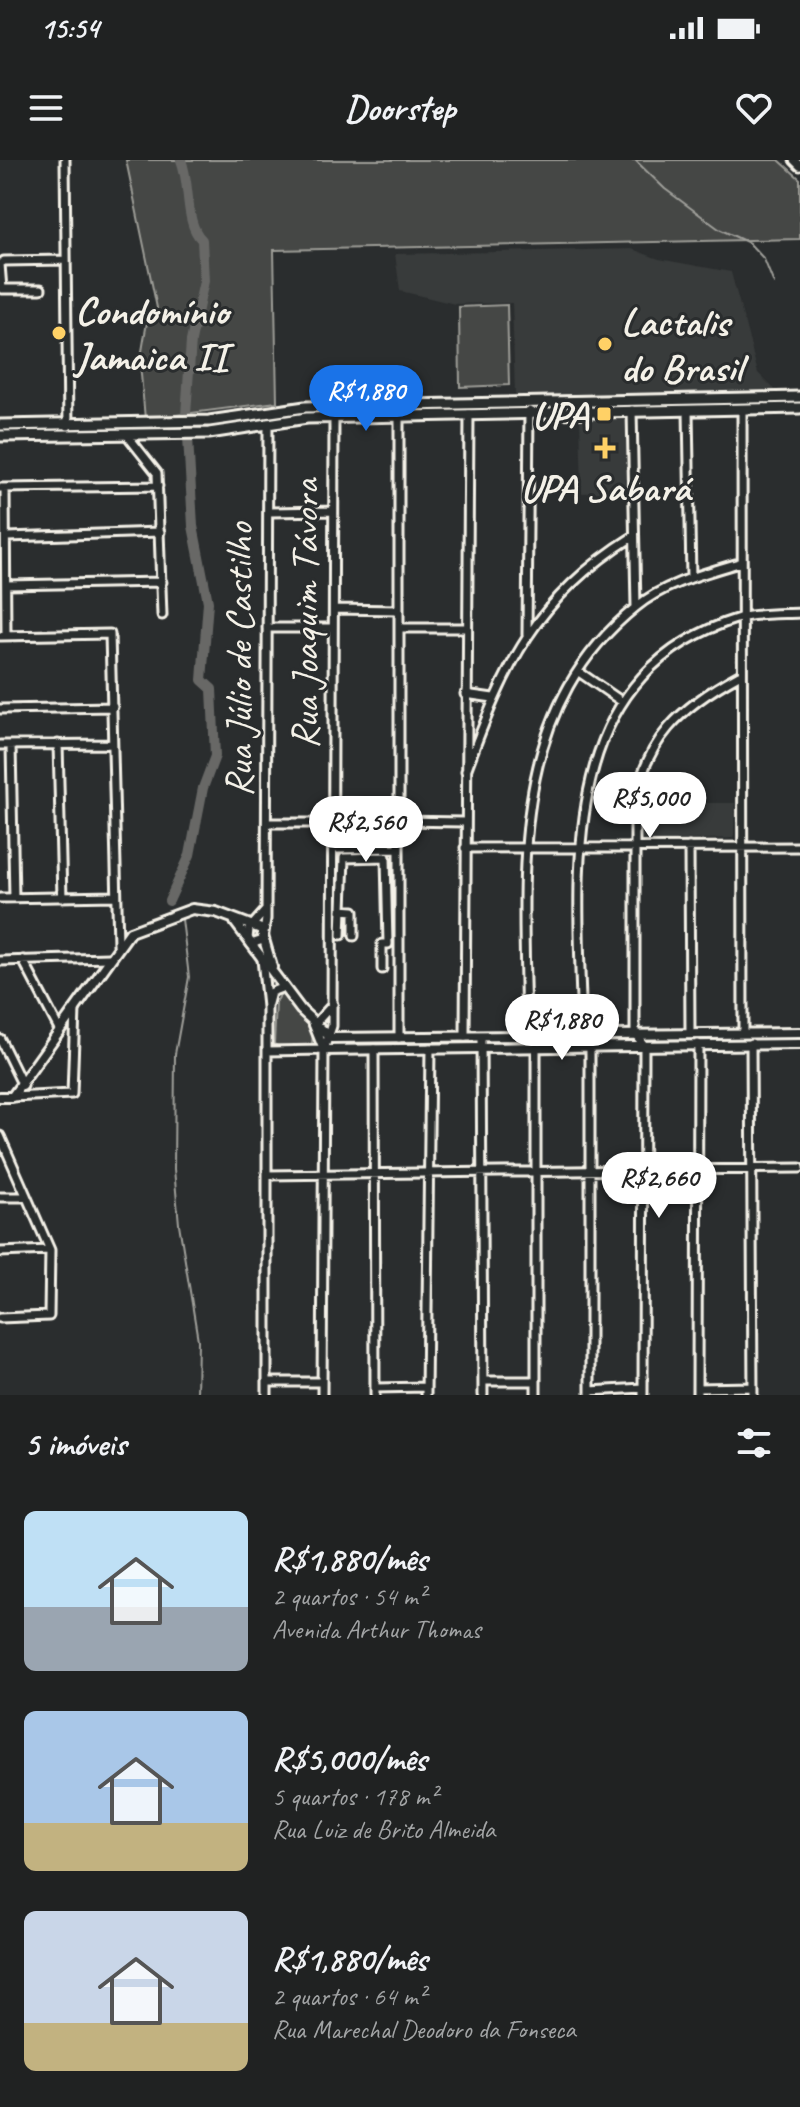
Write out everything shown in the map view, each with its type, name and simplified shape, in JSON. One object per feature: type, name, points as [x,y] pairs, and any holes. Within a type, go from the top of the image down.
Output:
[{"type":"main road","points":[[0,425],[209,421],[305,407],[800,397]]},
{"type":"main road","points":[[717,411],[723,398]]},
{"type":"main road","points":[[0,436],[209,433],[334,417],[800,408]]},
{"type":"street","points":[[65,160],[68,435]]},
{"type":"street","points":[[794,160],[800,166]]},
{"type":"street","points":[[41,289],[2,289],[2,262],[66,260]]},
{"type":"street","points":[[631,399],[636,607]]},
{"type":"street","points":[[527,635],[529,401]]},
{"type":"street","points":[[399,404],[399,1038]]},
{"type":"street","points":[[742,410],[739,675],[743,1032]]},
{"type":"street","points":[[688,411],[691,578]]},
{"type":"street","name":"Rua Júlio de Castilho","points":[[264,935],[268,823],[268,412]]},
{"type":"street","points":[[465,1037],[464,777],[469,414]]},
{"type":"street","name":"Rua Joaquim Távora","points":[[324,1050],[331,1038],[333,1004],[334,417]]},
{"type":"street","points":[[127,435],[152,465],[158,486],[162,615]]},
{"type":"street","points":[[118,944],[110,634],[3,636],[7,537],[3,488],[158,486]]},
{"type":"street","points":[[269,512],[333,511]]},
{"type":"street","points":[[7,537],[160,532]]},
{"type":"street","points":[[464,777],[493,698],[527,635],[573,582],[600,557],[634,536]]},
{"type":"street","points":[[526,1037],[525,848],[529,798],[539,752],[553,715],[599,644],[636,607],[691,578],[742,562]]},
{"type":"street","points":[[6,585],[162,582]]},
{"type":"street","points":[[334,609],[399,610]]},
{"type":"street","points":[[582,1035],[579,847],[598,750],[621,701],[654,666],[688,640],[741,618],[800,613]]},
{"type":"street","points":[[267,628],[333,628]]},
{"type":"street","points":[[399,628],[465,628]]},
{"type":"street","points":[[579,672],[621,701]]},
{"type":"street","points":[[590,1046],[590,1393],[643,1392],[644,1045],[635,1034],[638,780],[656,743],[678,716],[703,694],[739,675]]},
{"type":"street","points":[[465,694],[493,698]]},
{"type":"street","points":[[0,709],[113,707]]},
{"type":"street","points":[[58,744],[62,898]]},
{"type":"street","points":[[0,745],[111,744]]},
{"type":"street","points":[[11,745],[14,898]]},
{"type":"street","points":[[333,803],[398,804]]},
{"type":"street","points":[[398,821],[464,822]]},
{"type":"street","points":[[268,823],[333,823]]},
{"type":"street","points":[[689,847],[690,1032]]},
{"type":"street","points":[[465,848],[800,847]]},
{"type":"street","points":[[341,935],[342,861],[347,857],[398,848]]},
{"type":"street","points":[[333,849],[368,853],[387,859],[388,944],[382,944],[382,969]]},
{"type":"street","points":[[0,898],[116,896]]},
{"type":"street","points":[[12,1097],[23,1086],[118,944],[130,932],[192,909],[216,912],[235,922],[252,925],[264,935],[275,976]]},
{"type":"street","points":[[250,942],[248,932],[266,909]]},
{"type":"street","points":[[341,910],[354,911],[354,936]]},
{"type":"street","points":[[235,922],[314,1025],[331,1038],[465,1037],[482,1042],[536,1046],[800,1044]]},
{"type":"street","points":[[250,942],[260,943],[264,935]]},
{"type":"street","points":[[261,957],[267,1007],[267,1395]]},
{"type":"street","points":[[0,961],[109,958]]},
{"type":"street","points":[[23,960],[59,1029]]},
{"type":"street","points":[[267,1007],[271,992],[284,987]]},
{"type":"street","points":[[314,1025],[333,1004]]},
{"type":"street","points":[[0,1097],[72,1094],[75,1007]]},
{"type":"street","points":[[314,1025],[324,1050],[322,1395]]},
{"type":"street","points":[[267,1051],[430,1048],[526,1037],[582,1035],[800,1033]]},
{"type":"street","points":[[0,1039],[23,1086]]},
{"type":"street","points":[[482,1042],[483,1395]]},
{"type":"street","points":[[698,1044],[697,1391],[753,1391],[751,1043]]},
{"type":"street","points":[[536,1046],[536,1395]]},
{"type":"street","points":[[374,1049],[376,1392],[426,1391],[430,1048]]},
{"type":"street","points":[[0,1136],[50,1250],[49,1316],[0,1318]]},
{"type":"street","points":[[267,1175],[800,1168]]},
{"type":"street","points":[[0,1197],[26,1197]]},
{"type":"street","points":[[0,1252],[50,1250]]},
{"type":"street","points":[[483,1381],[535,1381]]},
{"type":"street","points":[[267,1382],[322,1382]]},
{"type":"shaded area","points":[[126,160],[779,160],[800,179],[800,239],[274,250],[277,402],[145,419],[140,363],[148,316],[157,308]]},
{"type":"shaded area","name":"Lactalis do Brasil","points":[[632,249],[659,259],[731,272],[758,373],[779,394],[515,395],[512,303],[455,304],[400,291],[395,254]]},
{"type":"shaded area","points":[[507,305],[509,385],[460,387],[459,307]]},
{"type":"shaded area","name":"UPA Sabará","points":[[628,419],[630,491],[582,493],[580,420]]},
{"type":"shaded area","points":[[641,803],[735,803],[734,835],[732,838],[641,842]]},
{"type":"shaded area","points":[[280,995],[286,996],[313,1031],[312,1043],[293,1048],[274,1044],[276,1003]]},
{"type":"waterway","points":[[181,160],[190,214],[196,233],[202,240],[204,281],[191,341],[186,415]]},
{"type":"waterway","points":[[635,160],[665,189],[719,229],[749,243],[764,259],[774,284]]},
{"type":"waterway","points":[[169,901],[190,855],[203,788],[215,756],[212,689],[202,680],[208,602],[193,526],[188,437]]},
{"type":"waterway","points":[[182,919],[189,977],[175,1054],[174,1169],[179,1224],[198,1340],[197,1395]]},
{"type":"place","name":"Condomínio Jamaica II","points":[[59,333]]},
{"type":"place","name":"Lactalis do Brasil","points":[[605,344]]},
{"type":"place","name":"UPA","points":[[604,414]]},
{"type":"place","name":"UPA Sabará","points":[[605,448]]}]
